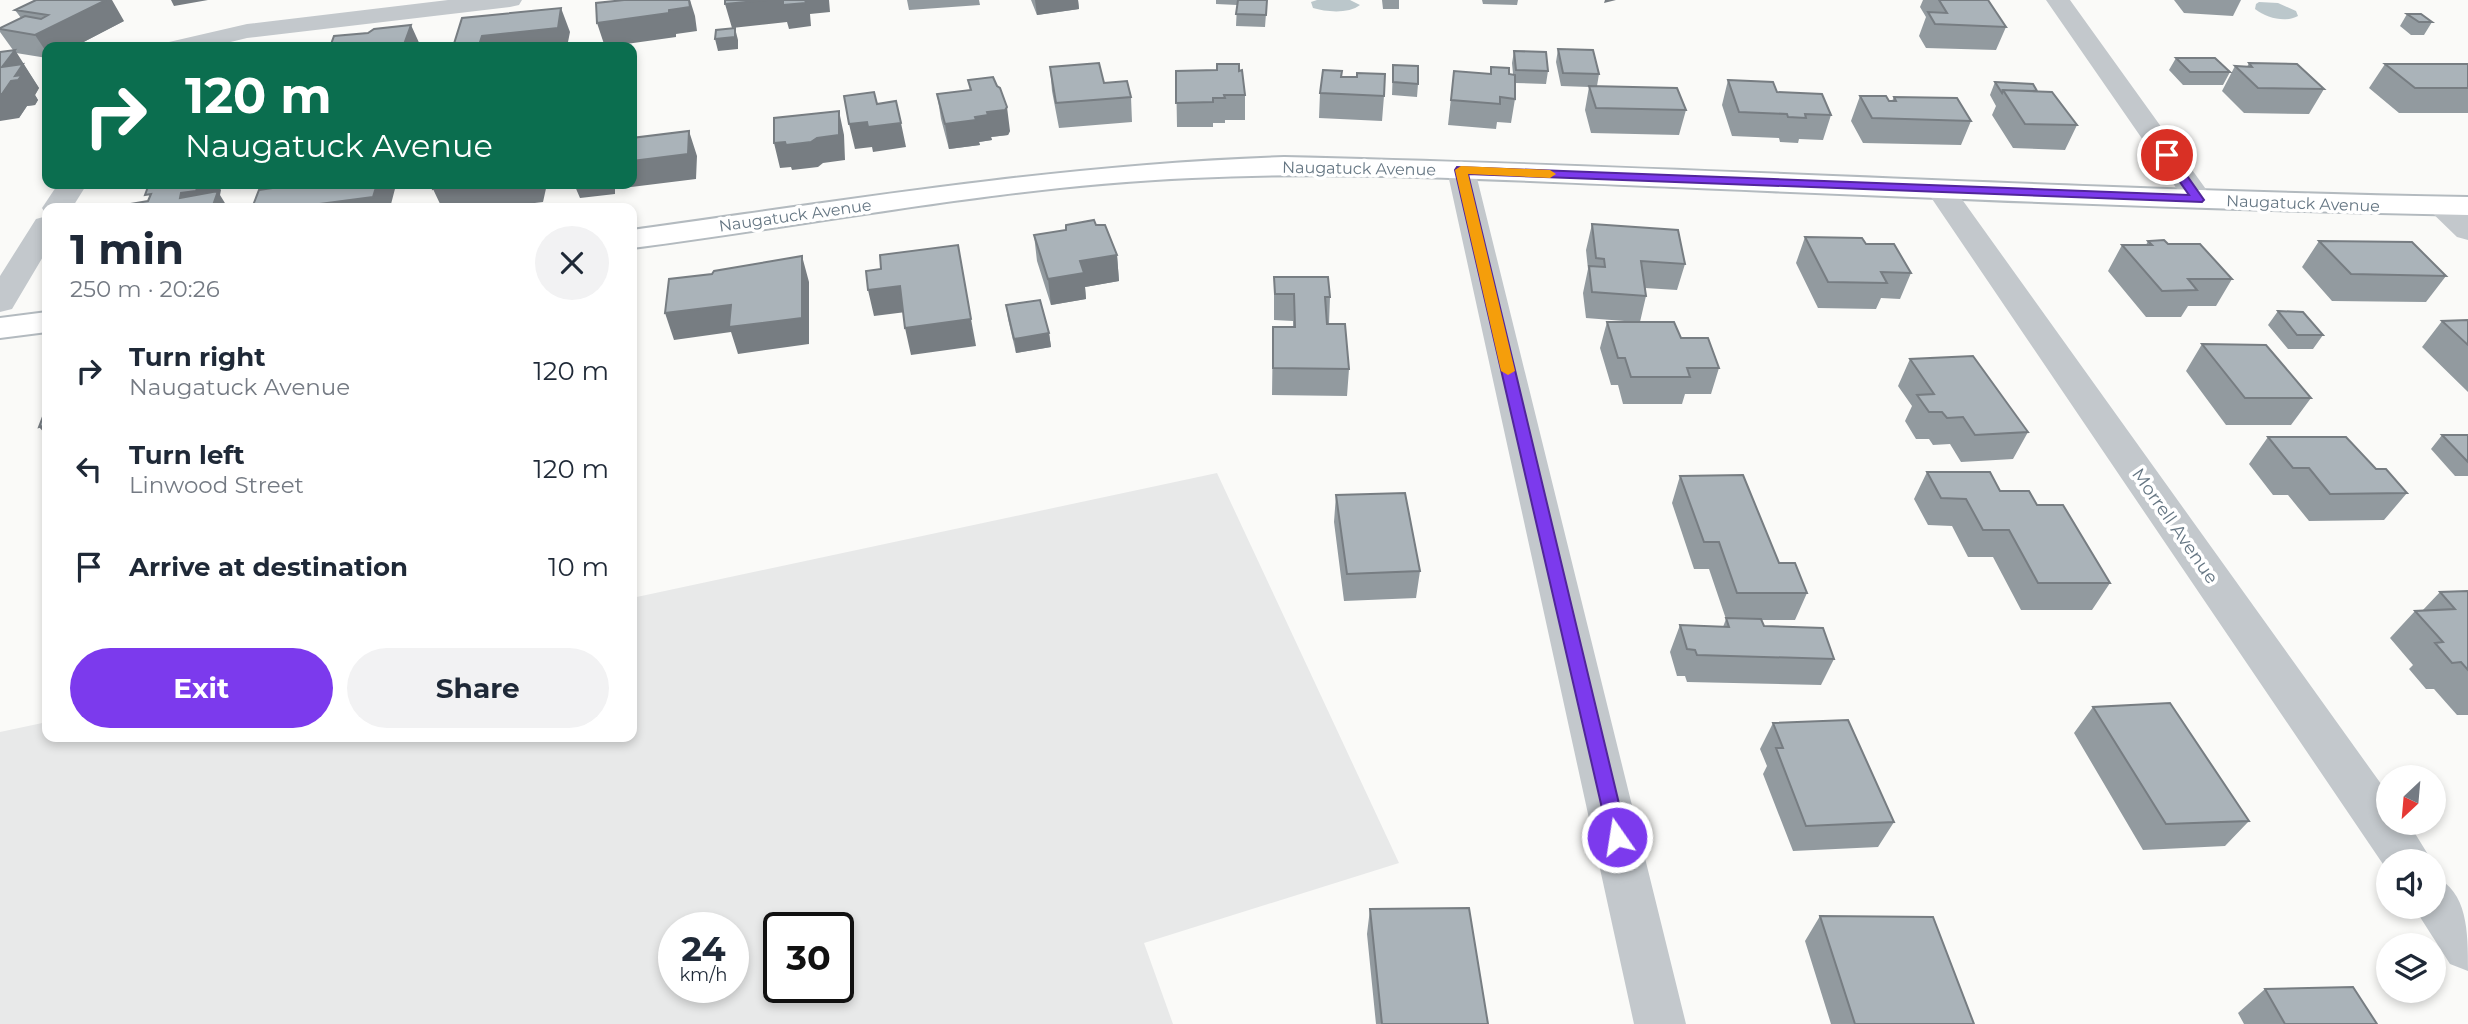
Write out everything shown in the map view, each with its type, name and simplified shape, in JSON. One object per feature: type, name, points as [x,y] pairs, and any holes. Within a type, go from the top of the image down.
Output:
[{"type":"main road","name":"Naugatuck Avenue","points":[[637,238],[955,192],[1138,173],[1284,166],[1461,170],[2198,200],[2454,206]]},
{"type":"main road","points":[[0,328],[42,323]]},
{"type":"street","points":[[198,42],[247,30],[460,3],[510,0]]},
{"type":"street","points":[[2058,0],[2198,200]]},
{"type":"street","points":[[1461,170],[1660,1024]]},
{"type":"street","name":"Morrell Avenue","points":[[1941,190],[2400,849]]},
{"type":"street","points":[[2454,206],[2468,231]]},
{"type":"street","points":[[0,302],[42,233]]},
{"type":"street","points":[[2446,915],[2468,947]]},
{"type":"shaded area","points":[[1350,0],[1360,5],[1344,11],[1324,10],[1313,8],[1311,2]]},
{"type":"shaded area","points":[[2259,2],[2278,3],[2296,11],[2298,16],[2287,19],[2270,17],[2255,9]]},
{"type":"shaded area","points":[[1217,473],[1399,863],[1144,943],[1173,1024],[0,1024],[0,732],[42,723],[42,742],[637,742],[637,597]]},
{"type":"building","points":[[36,0],[106,0],[35,35],[0,29],[25,16],[41,19],[48,15],[15,10]]},
{"type":"building","points":[[689,0],[690,7],[669,10],[669,13],[597,23],[596,3]]},
{"type":"building","points":[[725,0],[767,0],[725,4]]},
{"type":"building","points":[[783,0],[805,0],[806,3],[783,5]]},
{"type":"building","points":[[1238,0],[1267,0],[1266,15],[1236,14]]},
{"type":"building","points":[[1939,0],[1988,0],[2006,27],[1935,24],[1928,12],[1947,13]]},
{"type":"building","points":[[561,8],[558,28],[482,36],[480,42],[455,42],[462,18]]},
{"type":"building","points":[[2407,14],[2421,14],[2432,22],[2419,22]]},
{"type":"building","points":[[411,25],[405,42],[332,42],[334,36],[368,33],[374,29]]},
{"type":"building","points":[[735,28],[735,37],[715,39],[716,30]]},
{"type":"building","points":[[1558,49],[1593,50],[1599,74],[1563,73]]},
{"type":"building","points":[[15,50],[2,67],[23,64],[15,76],[22,75],[18,80],[11,81],[0,94],[0,52]]},
{"type":"building","points":[[1514,51],[1546,52],[1548,71],[1516,70]]},
{"type":"building","points":[[2176,58],[2215,58],[2230,72],[2190,72]]},
{"type":"building","points":[[1099,63],[1104,83],[1127,81],[1131,97],[1056,103],[1050,67]]},
{"type":"building","points":[[2249,63],[2297,64],[2324,89],[2258,88],[2235,66],[2252,67]]},
{"type":"building","points":[[1217,64],[1239,64],[1245,95],[1224,95],[1225,98],[1213,98],[1213,102],[1176,103],[1176,71],[1217,70]]},
{"type":"building","points":[[2385,64],[2468,64],[2468,88],[2415,88]]},
{"type":"building","points":[[1393,65],[1418,66],[1418,84],[1393,82]]},
{"type":"building","points":[[1491,67],[1509,68],[1509,74],[1515,75],[1515,99],[1500,97],[1500,104],[1451,100],[1454,71],[1491,74]]},
{"type":"building","points":[[1323,70],[1342,71],[1341,77],[1357,77],[1357,73],[1385,74],[1384,96],[1320,93]]},
{"type":"building","points":[[993,77],[1007,107],[1005,110],[987,112],[988,115],[975,117],[976,120],[945,124],[937,94],[971,90],[968,80]]},
{"type":"building","points":[[1728,80],[1773,82],[1777,92],[1822,94],[1831,115],[1805,114],[1806,118],[1788,117],[1787,114],[1739,112]]},
{"type":"building","points":[[1995,82],[2033,84],[2037,91],[2003,90],[2002,93]]},
{"type":"building","points":[[1589,86],[1677,88],[1686,110],[1596,108]]},
{"type":"building","points":[[2003,90],[2052,92],[2077,125],[2025,124]]},
{"type":"building","points":[[874,92],[877,104],[896,101],[901,123],[868,127],[867,122],[849,124],[844,96]]},
{"type":"building","points":[[1860,96],[1886,96],[1889,101],[1896,101],[1894,97],[1957,98],[1971,121],[1872,118]]},
{"type":"building","points":[[839,111],[839,135],[817,138],[811,142],[786,145],[785,142],[774,143],[774,118]]},
{"type":"building","points":[[689,131],[688,154],[637,160],[637,137]]},
{"type":"building","points":[[147,189],[197,189],[181,193],[180,198],[218,191],[214,203],[136,203],[148,201],[151,194],[145,195]]},
{"type":"building","points":[[375,189],[373,197],[327,203],[254,203],[259,190]]},
{"type":"building","points":[[1094,220],[1096,225],[1105,225],[1117,255],[1080,261],[1084,273],[1048,279],[1034,235],[1066,230],[1066,225]]},
{"type":"building","points":[[1592,224],[1678,230],[1685,264],[1641,261],[1646,296],[1592,292],[1589,266],[1605,267],[1604,259],[1596,258]]},
{"type":"building","points":[[1805,237],[1862,238],[1866,244],[1894,244],[1911,273],[1881,272],[1887,283],[1828,282]]},
{"type":"building","points":[[2164,240],[2168,244],[2200,244],[2232,279],[2188,279],[2197,290],[2162,291],[2122,245],[2152,245],[2148,241]]},
{"type":"building","points":[[2319,241],[2412,242],[2446,276],[2351,274]]},
{"type":"building","points":[[958,245],[971,319],[905,328],[900,286],[868,290],[866,271],[881,269],[880,255]]},
{"type":"building","points":[[802,256],[802,318],[729,327],[731,305],[665,313],[669,279],[712,274],[714,271]]},
{"type":"building","points":[[1274,277],[1328,277],[1330,297],[1325,297],[1327,324],[1345,324],[1349,369],[1273,368],[1273,327],[1295,327],[1294,294],[1275,294]]},
{"type":"building","points":[[1040,300],[1049,333],[1014,339],[1006,305]]},
{"type":"building","points":[[2278,311],[2303,312],[2323,335],[2297,335]]},
{"type":"building","points":[[2468,320],[2468,345],[2442,321]]},
{"type":"building","points":[[1607,322],[1674,322],[1681,338],[1708,338],[1719,368],[1687,368],[1690,377],[1631,377],[1625,358],[1618,358]]},
{"type":"building","points":[[2202,344],[2266,345],[2311,398],[2245,398]]},
{"type":"building","points":[[1973,356],[2028,432],[1975,435],[1963,417],[1947,418],[1942,412],[1929,412],[1917,395],[1934,394],[1910,359]]},
{"type":"building","points":[[2442,435],[2468,435],[2468,462]]},
{"type":"building","points":[[2268,437],[2346,437],[2376,469],[2386,469],[2407,493],[2330,494],[2309,468],[2293,468]]},
{"type":"building","points":[[1927,472],[1990,472],[2000,491],[2029,491],[2037,505],[2063,505],[2110,583],[2038,583],[2009,530],[1983,530],[1966,499],[1941,498]]},
{"type":"building","points":[[1743,475],[1779,563],[1795,563],[1807,593],[1737,593],[1719,542],[1704,542],[1680,476]]},
{"type":"building","points":[[1405,493],[1420,571],[1347,574],[1336,495]]},
{"type":"building","points":[[2468,591],[2468,670],[2461,662],[2452,663],[2435,643],[2443,642],[2415,611],[2455,609],[2440,592]]},
{"type":"building","points":[[1726,618],[1761,619],[1764,626],[1823,628],[1834,659],[1697,655],[1695,650],[1687,649],[1680,625],[1729,627]]},
{"type":"building","points":[[2170,703],[2249,821],[2166,824],[2093,707]]},
{"type":"building","points":[[1848,720],[1894,822],[1806,826],[1776,748],[1783,748],[1773,723]]},
{"type":"building","points":[[1469,908],[1488,1024],[1382,1024],[1370,909]]},
{"type":"building","points":[[1820,916],[1933,917],[1974,1024],[1855,1024]]},
{"type":"building","points":[[2353,987],[2377,1024],[2285,1024],[2265,989]]},
{"type":"slow traffic","points":[[1508,371],[1461,170],[1550,174]]},
{"type":"route","points":[[1617,837],[1461,170],[2198,200],[2167,155]]}]
